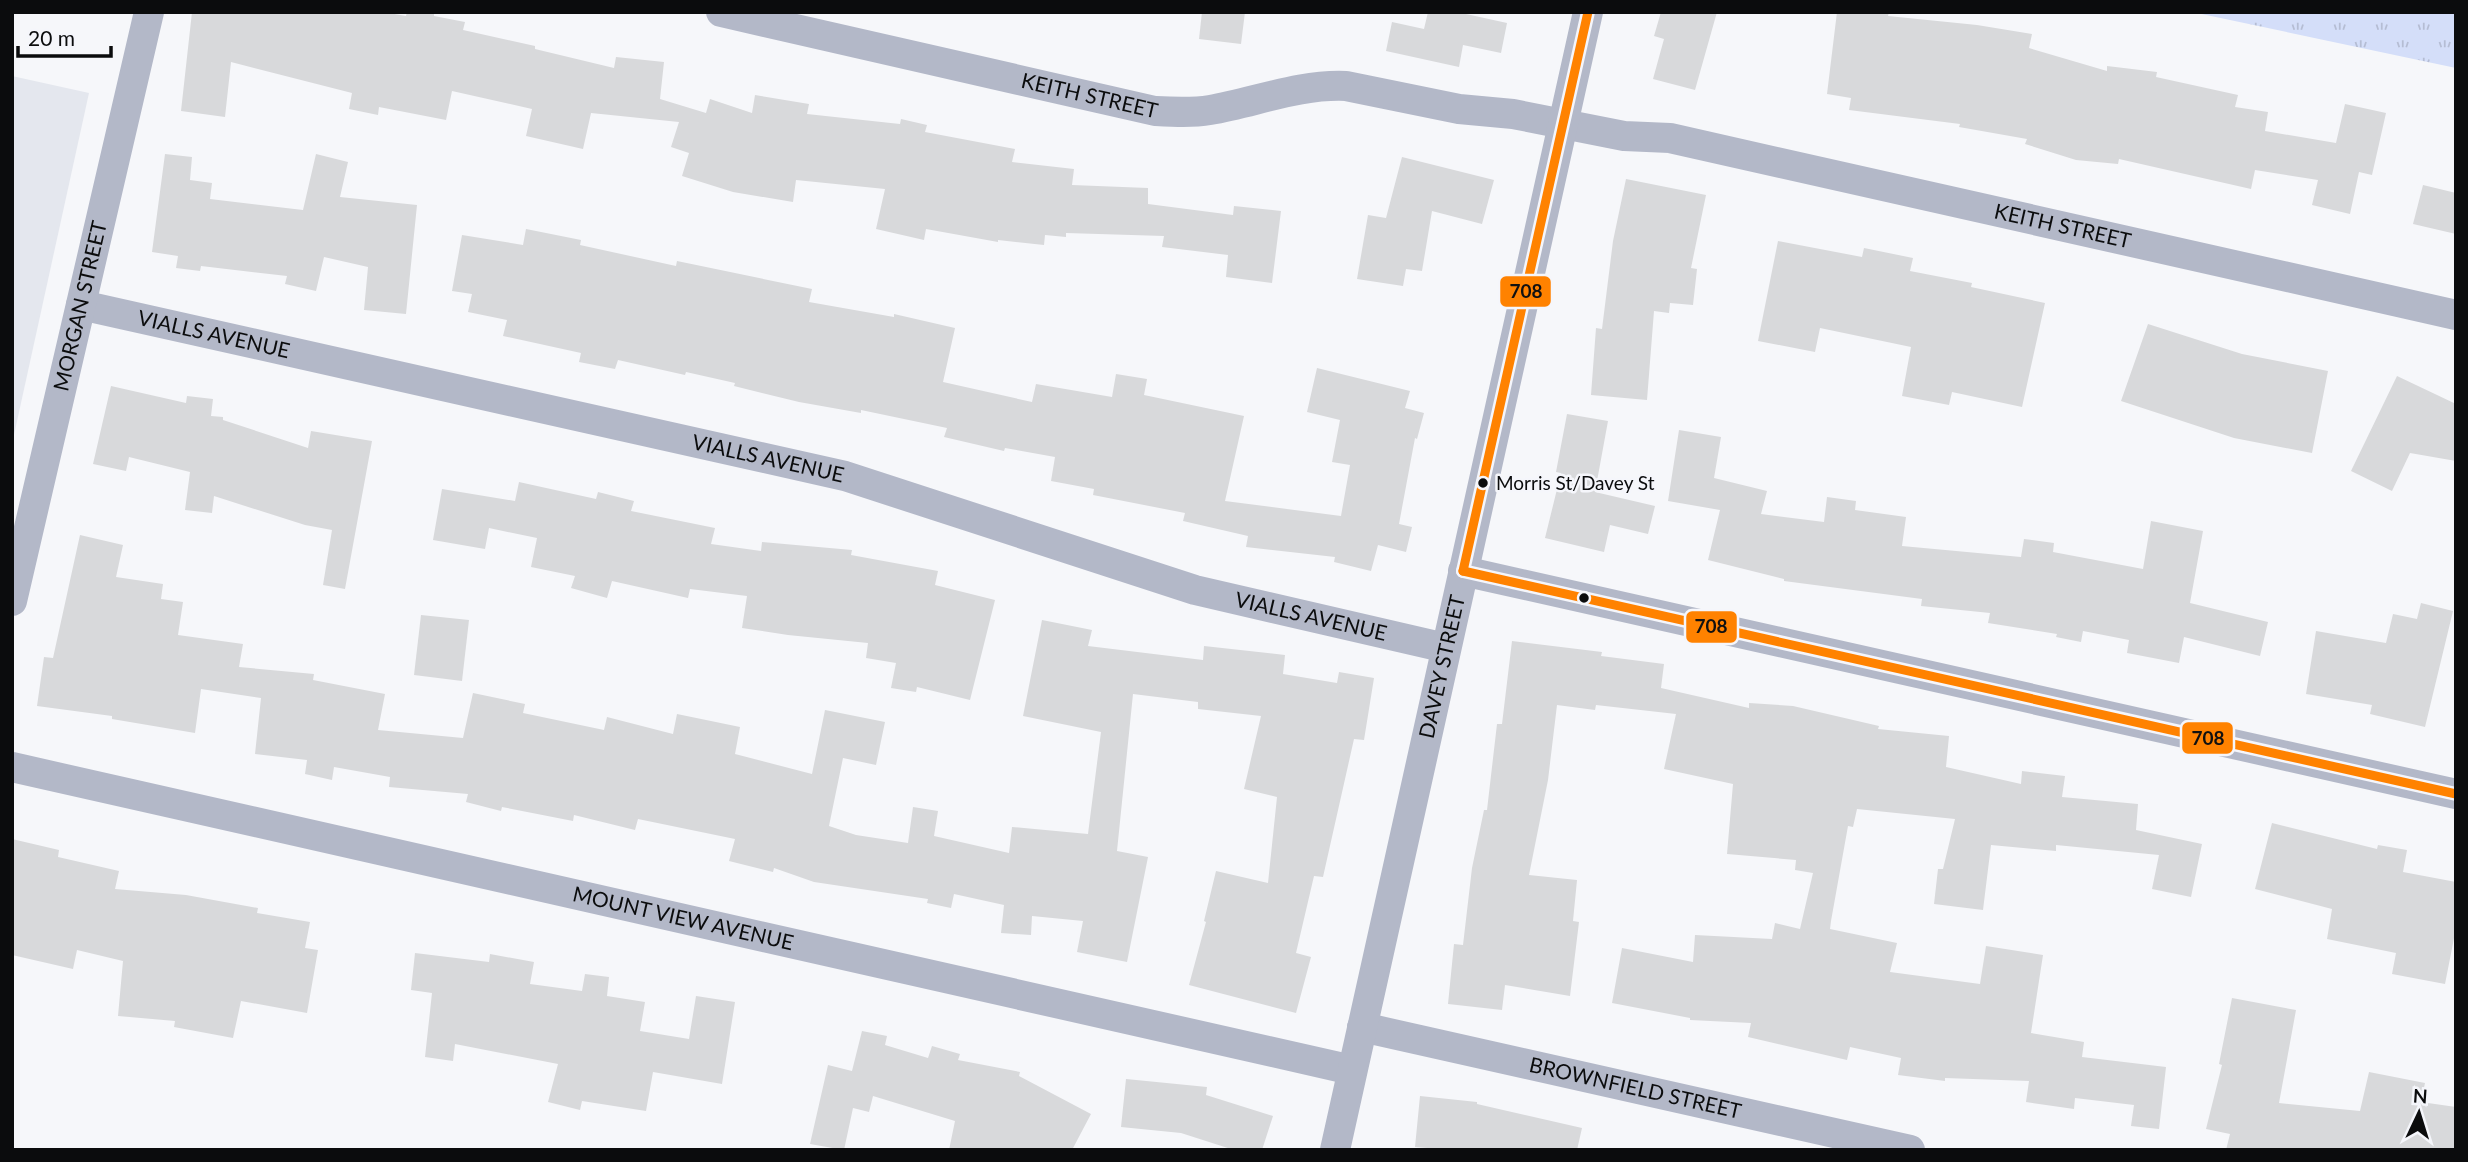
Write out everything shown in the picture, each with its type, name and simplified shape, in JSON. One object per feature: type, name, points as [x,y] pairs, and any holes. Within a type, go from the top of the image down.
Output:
[{"type":"street","name":"MORGAN STREET","points":[[12,601],[149,12]]},
{"type":"street","name":"KEITH STREET","points":[[721,12],[1155,111],[1210,110],[1327,85],[1370,89],[1459,109],[1509,129],[1629,119],[1670,138],[2456,315]]},
{"type":"street","name":"DAVEY STREET","points":[[1335,1150],[1588,12]]},
{"type":"street","name":"VIALLS AVENUE","points":[[81,305],[855,478],[1206,593],[1446,648]]},
{"type":"street","points":[[1462,571],[2456,794]]},
{"type":"street","name":"MOUNT VIEW AVENUE","points":[[12,767],[1352,1070]]},
{"type":"street","name":"BROWNFIELD STREET","points":[[1362,1027],[1910,1150]]},
{"type":"shaded area","points":[[12,76],[89,93],[12,444]]},
{"type":"green space","points":[[2192,12],[2456,12],[2456,68]]},
{"type":"building","points":[[192,12],[383,12],[406,16],[407,12],[434,12],[434,16],[465,22],[463,30],[614,68],[616,57],[664,62],[660,99],[706,113],[710,99],[752,113],[755,95],[809,104],[807,114],[900,124],[901,119],[927,125],[925,132],[1015,149],[1012,162],[1074,169],[1072,185],[1148,188],[1148,204],[1233,215],[1234,206],[1281,211],[1272,283],[1226,277],[1228,255],[1162,247],[1164,236],[1066,233],[1066,237],[1045,235],[1044,245],[998,242],[926,229],[924,240],[876,229],[885,189],[796,180],[793,202],[733,192],[682,176],[689,153],[671,147],[679,122],[591,113],[583,149],[526,136],[532,109],[452,91],[446,120],[379,107],[378,115],[349,109],[352,93],[231,62],[225,117],[181,111]]},
{"type":"building","points":[[1202,12],[1245,12],[1241,44],[1199,39]]},
{"type":"building","points":[[1428,12],[1457,12],[1507,23],[1501,53],[1463,45],[1459,67],[1386,51],[1392,22],[1424,29]]},
{"type":"building","points":[[1661,12],[1717,12],[1695,90],[1653,79],[1664,39],[1654,36]]},
{"type":"building","points":[[1837,12],[1889,12],[1888,16],[1977,25],[2032,34],[2029,48],[2107,71],[2107,66],[2157,72],[2156,77],[2238,95],[2235,107],[2268,112],[2265,131],[2336,143],[2345,104],[2386,113],[2372,175],[2359,172],[2350,214],[2312,205],[2318,180],[2255,170],[2251,189],[2119,159],[2118,164],[2076,160],[2025,144],[2027,139],[1959,127],[1960,124],[1849,110],[1851,98],[1827,94]]},
{"type":"building","points":[[165,154],[192,157],[190,180],[212,183],[210,199],[303,210],[316,154],[348,162],[340,197],[417,205],[406,314],[364,310],[368,267],[324,257],[316,291],[285,284],[287,276],[201,266],[200,271],[176,268],[178,256],[152,252]]},
{"type":"building","points":[[1402,157],[1494,180],[1482,224],[1432,211],[1422,271],[1406,269],[1403,286],[1357,279],[1368,215],[1386,218]]},
{"type":"building","points":[[1626,179],[1706,195],[1691,268],[1697,269],[1693,305],[1670,303],[1669,313],[1654,311],[1647,400],[1591,395],[1596,328],[1602,329],[1613,241]]},
{"type":"building","points":[[2423,185],[2456,193],[2456,234],[2413,224]]},
{"type":"building","points":[[526,229],[581,240],[580,245],[676,266],[677,261],[812,289],[809,302],[894,317],[894,314],[955,328],[943,382],[1032,402],[1036,384],[1112,397],[1116,374],[1147,379],[1144,395],[1244,416],[1225,501],[1341,516],[1350,465],[1332,462],[1340,420],[1307,412],[1317,368],[1410,391],[1405,408],[1424,413],[1417,439],[1415,438],[1399,524],[1412,527],[1406,552],[1378,545],[1371,571],[1334,562],[1335,557],[1246,547],[1248,536],[1183,521],[1185,513],[1093,495],[1094,489],[1051,481],[1055,457],[1005,448],[1004,451],[944,437],[947,428],[861,410],[861,413],[799,402],[686,372],[685,375],[618,360],[615,369],[579,362],[581,353],[503,336],[507,320],[468,312],[472,294],[452,291],[462,235],[523,245]]},
{"type":"building","points":[[1778,241],[1862,257],[1864,248],[1913,258],[1910,271],[1972,283],[1971,287],[2045,303],[2022,407],[1952,392],[1949,405],[1902,396],[1911,347],[1820,328],[1815,352],[1758,341]]},
{"type":"building","points":[[2148,324],[2242,354],[2328,371],[2312,453],[2234,438],[2121,401]]},
{"type":"building","points":[[2397,376],[2456,404],[2456,461],[2410,453],[2392,491],[2351,471]]},
{"type":"building","points":[[111,386],[186,403],[187,396],[213,399],[211,416],[223,417],[223,420],[308,448],[311,431],[372,441],[345,589],[323,585],[332,530],[305,525],[214,496],[212,513],[185,510],[190,472],[129,457],[126,471],[93,464]]},
{"type":"building","points":[[1567,414],[1608,421],[1595,492],[1655,506],[1648,534],[1610,525],[1604,552],[1545,538],[1561,473],[1556,472]]},
{"type":"building","points":[[1679,430],[1721,437],[1714,478],[1767,491],[1761,514],[1824,522],[1827,497],[1856,501],[1855,510],[1906,517],[1902,546],[2021,557],[2024,539],[2054,543],[2053,552],[2143,569],[2151,521],[2203,531],[2190,603],[2268,622],[2260,656],[2184,637],[2179,663],[2127,653],[2129,640],[2083,631],[2081,642],[2056,637],[2057,634],[1988,623],[1990,613],[1921,606],[1922,599],[1784,581],[1708,560],[1720,510],[1668,501]]},
{"type":"building","points":[[519,482],[596,499],[598,492],[634,501],[631,511],[715,528],[711,544],[761,551],[762,542],[852,550],[851,555],[938,571],[935,585],[995,600],[970,700],[917,687],[916,692],[891,688],[896,663],[866,658],[868,643],[742,628],[747,596],[690,589],[688,598],[612,581],[607,598],[571,588],[575,576],[531,567],[537,538],[489,528],[485,549],[433,540],[442,489],[515,501]]},
{"type":"building","points":[[80,535],[123,545],[116,577],[163,584],[161,599],[183,602],[178,635],[243,644],[239,667],[314,674],[313,680],[385,694],[378,730],[463,738],[473,693],[525,704],[523,713],[604,730],[607,717],[673,734],[677,714],[740,727],[735,754],[812,774],[825,710],[885,722],[876,765],[843,758],[829,826],[856,835],[908,843],[913,807],[938,811],[934,836],[1009,853],[1012,827],[1088,834],[1101,732],[1023,716],[1042,620],[1092,630],[1088,646],[1203,660],[1204,646],[1285,655],[1283,674],[1337,683],[1339,672],[1374,678],[1364,740],[1354,739],[1323,877],[1314,876],[1296,953],[1311,957],[1296,1013],[1189,985],[1216,871],[1268,883],[1277,797],[1244,789],[1261,716],[1198,709],[1198,702],[1133,694],[1117,851],[1148,857],[1127,962],[1077,952],[1083,921],[1032,916],[1031,935],[1001,933],[1004,905],[954,894],[951,908],[927,903],[928,899],[814,882],[774,868],[773,872],[729,861],[735,839],[638,819],[635,830],[574,815],[573,821],[502,807],[501,811],[466,802],[468,794],[389,787],[390,777],[334,767],[332,780],[305,774],[307,760],[255,754],[261,698],[201,689],[195,733],[112,719],[112,716],[37,706],[44,657],[53,658]]},
{"type":"building","points":[[2421,603],[2453,611],[2425,727],[2370,714],[2372,705],[2306,694],[2316,631],[2386,643],[2393,614],[2417,619]]},
{"type":"building","points":[[421,615],[469,620],[462,681],[414,675]]},
{"type":"building","points":[[1512,641],[1602,652],[1601,656],[1664,664],[1661,688],[1749,708],[1749,703],[1793,706],[1879,726],[1878,729],[1949,736],[1946,767],[2021,784],[2022,771],[2065,776],[2062,797],[2138,804],[2136,830],[2202,844],[2191,897],[2152,889],[2159,855],[2056,845],[2056,851],[1991,845],[1983,910],[1934,904],[1938,869],[1943,869],[1955,819],[1857,809],[1853,827],[1848,826],[1831,921],[1830,929],[1897,943],[1890,972],[1980,984],[1986,946],[2043,955],[2031,1033],[2084,1042],[2082,1057],[2166,1067],[2159,1129],[2131,1126],[2134,1105],[2075,1098],[2074,1109],[2026,1102],[2029,1081],[1945,1078],[1945,1081],[1898,1075],[1901,1058],[1850,1047],[1847,1060],[1748,1037],[1751,1023],[1690,1020],[1612,1003],[1622,948],[1693,962],[1695,935],[1772,939],[1775,923],[1800,929],[1813,873],[1795,870],[1796,860],[1727,854],[1733,784],[1664,769],[1676,714],[1596,705],[1595,710],[1557,705],[1548,780],[1529,875],[1577,880],[1573,921],[1579,922],[1570,996],[1505,985],[1502,1010],[1448,1004],[1454,944],[1463,945],[1472,868],[1484,810],[1487,810],[1497,724],[1502,724]]},
{"type":"building","points":[[2272,823],[2377,849],[2378,845],[2407,850],[2403,872],[2456,882],[2456,928],[2445,984],[2392,974],[2396,953],[2327,939],[2332,909],[2255,889]]},
{"type":"building","points":[[12,839],[59,850],[58,857],[119,871],[115,889],[186,895],[258,908],[257,913],[310,922],[305,948],[318,950],[307,1013],[241,1001],[233,1038],[174,1027],[175,1021],[118,1016],[123,961],[77,950],[73,969],[12,955]]},
{"type":"building","points":[[415,953],[489,962],[490,954],[534,962],[530,984],[582,991],[585,974],[609,977],[607,996],[645,1002],[640,1031],[689,1039],[696,996],[735,1002],[722,1084],[653,1072],[646,1111],[582,1101],[580,1110],[548,1102],[558,1064],[455,1044],[453,1061],[425,1057],[432,993],[411,990]]},
{"type":"building","points":[[2232,998],[2296,1010],[2279,1103],[2360,1111],[2369,1072],[2425,1083],[2421,1102],[2456,1107],[2456,1150],[2226,1150],[2230,1134],[2206,1129],[2222,1065],[2219,1064]]},
{"type":"building","points":[[862,1031],[887,1036],[885,1045],[928,1058],[932,1046],[960,1054],[958,1060],[1020,1072],[1019,1076],[1091,1114],[1072,1150],[949,1150],[955,1121],[873,1096],[869,1112],[853,1108],[844,1150],[810,1144],[828,1065],[852,1071]]},
{"type":"building","points":[[1126,1079],[1207,1087],[1206,1095],[1273,1116],[1262,1150],[1234,1150],[1181,1133],[1121,1127]]},
{"type":"building","points":[[1420,1096],[1477,1102],[1582,1128],[1577,1150],[1452,1150],[1415,1147]]},
{"type":"transit line","name":"708","points":[[1463,571],[1588,12]]},
{"type":"transit line","name":"708","points":[[1463,571],[2456,794]]},
{"type":"place","name":"Morris St/Davey St","points":[[1483,483]]}]
